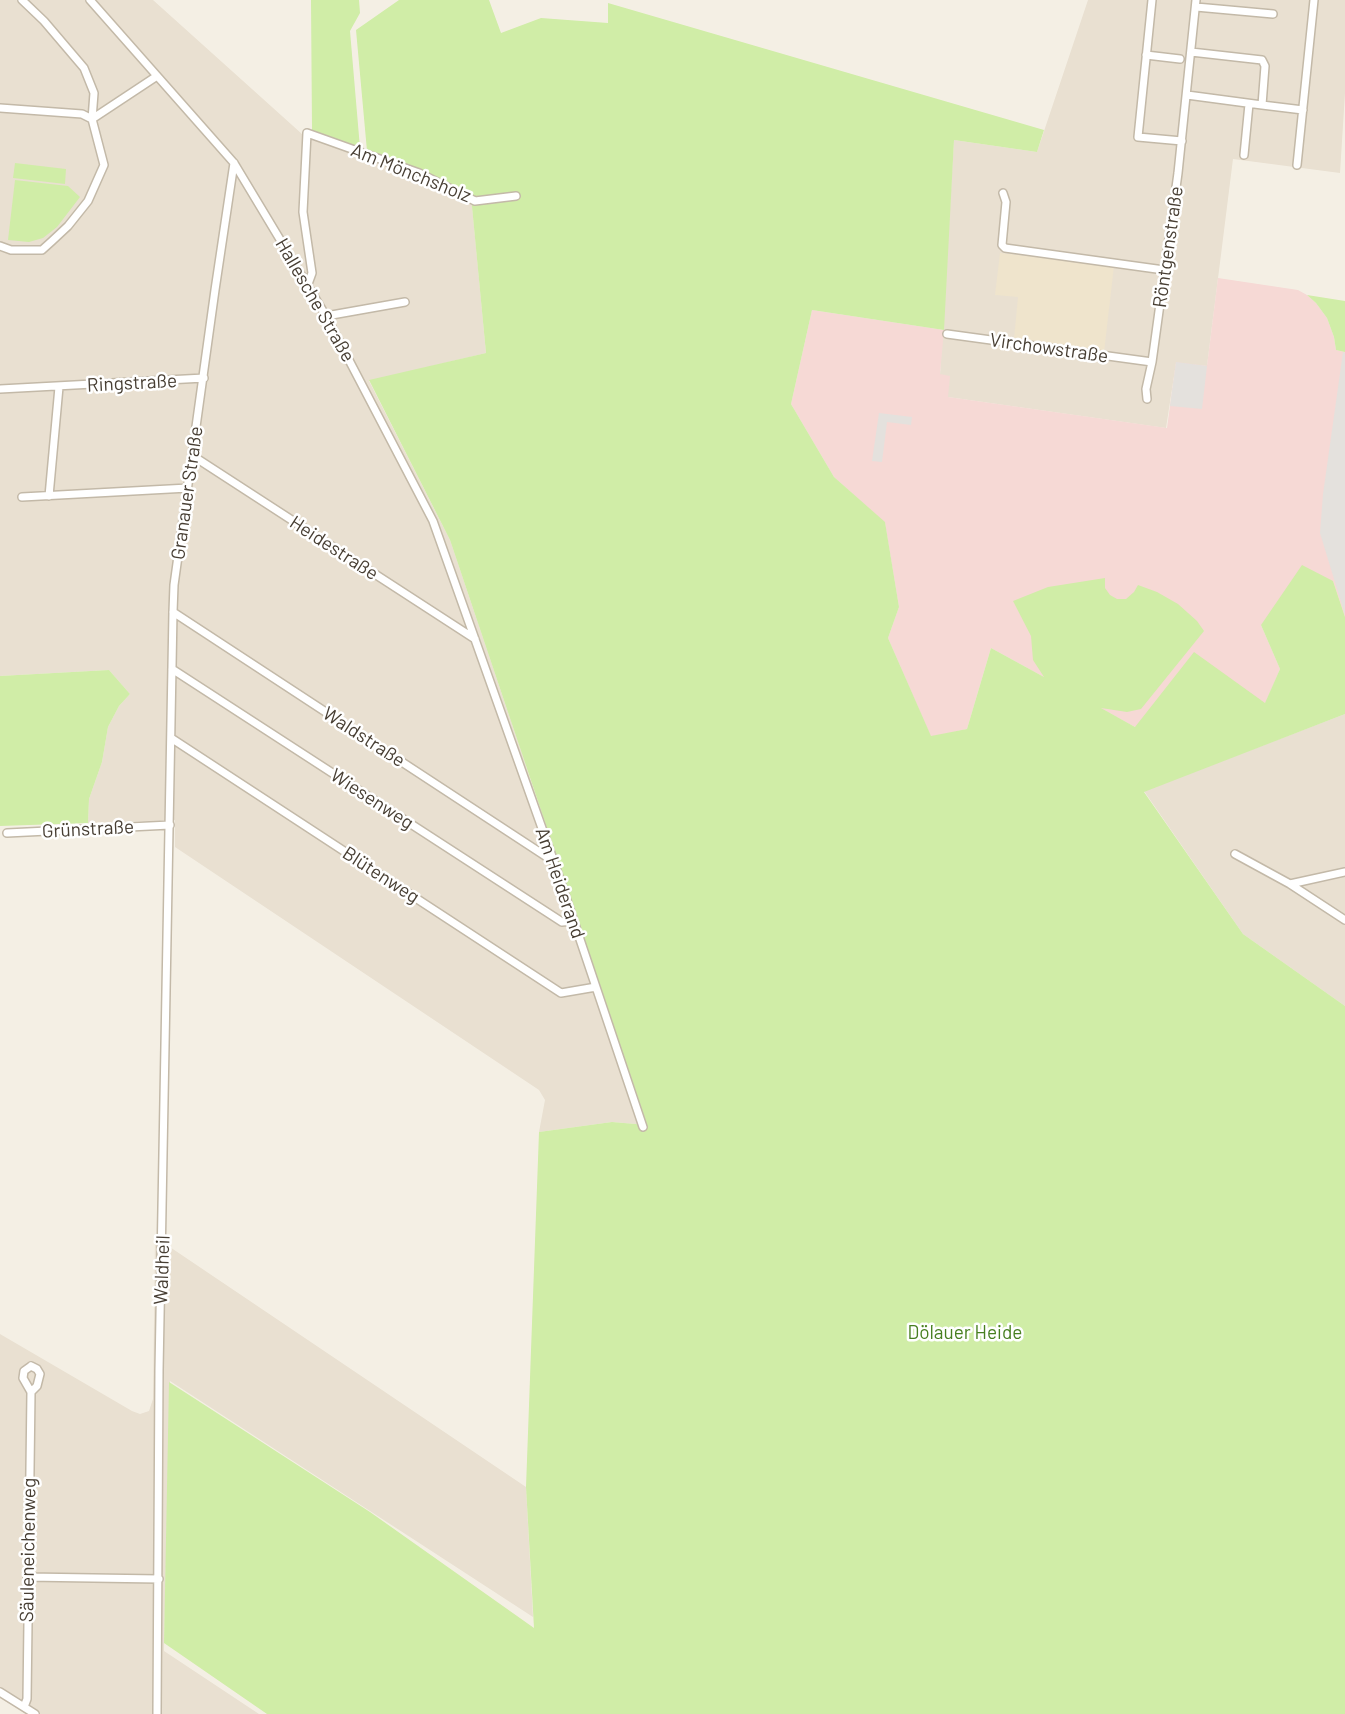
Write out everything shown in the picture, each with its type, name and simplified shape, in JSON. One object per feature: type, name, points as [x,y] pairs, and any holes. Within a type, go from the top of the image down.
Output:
[{"type":"street","points":[[0,246],[11,250],[42,250],[80,212],[96,186],[104,165],[92,119],[94,93],[84,68],[44,21],[22,0]]},
{"type":"street","name":"Hallesche Straße","points":[[90,0],[234,163],[308,284],[433,521],[476,640]]},
{"type":"street","points":[[1152,0],[1139,137],[1182,141]]},
{"type":"street","points":[[1297,166],[1314,0]]},
{"type":"street","points":[[1196,4],[1273,14]]},
{"type":"street","name":"Röntgenstraße","points":[[1147,399],[1146,389],[1182,141],[1196,4]]},
{"type":"street","points":[[1191,52],[1262,60],[1265,66],[1262,104]]},
{"type":"street","points":[[1146,55],[1180,59]]},
{"type":"street","points":[[92,119],[158,76]]},
{"type":"street","points":[[1187,95],[1303,110]]},
{"type":"street","points":[[1244,155],[1249,104]]},
{"type":"street","points":[[0,108],[82,114],[92,119]]},
{"type":"street","name":"Am Mönchsholz","points":[[308,284],[312,272],[303,212],[307,133],[419,173],[475,201],[516,196]]},
{"type":"street","name":"Granauer Straße","points":[[170,825],[174,585],[234,163]]},
{"type":"street","points":[[1003,193],[1006,202],[1002,245],[1005,248],[1164,270]]},
{"type":"street","points":[[327,316],[405,302]]},
{"type":"street","name":"Virchowstraße","points":[[947,334],[1152,362]]},
{"type":"street","name":"Ringstraße","points":[[0,389],[204,378]]},
{"type":"street","name":"Ringstraße","points":[[49,496],[60,387]]},
{"type":"street","name":"Heidestraße","points":[[193,456],[476,640]]},
{"type":"street","points":[[22,497],[188,488]]},
{"type":"street","name":"Waldstraße","points":[[173,612],[554,862]]},
{"type":"street","name":"Am Heiderand","points":[[476,640],[643,1127]]},
{"type":"street","name":"Wiesenweg","points":[[172,669],[562,922],[573,921]]},
{"type":"street","name":"Blütenweg","points":[[171,738],[561,993],[596,987]]},
{"type":"street","name":"Grünstraße","points":[[7,833],[170,825]]},
{"type":"street","name":"Waldheil","points":[[157,1714],[159,1370],[170,825]]},
{"type":"street","points":[[1235,854],[1290,884],[1345,920]]},
{"type":"street","points":[[1290,884],[1345,872]]},
{"type":"street","name":"Säuleneichenweg","points":[[24,1707],[27,1699],[31,1392]]},
{"type":"street","points":[[27,1577],[159,1579]]},
{"type":"street","points":[[0,1692],[35,1714]]},
{"type":"shaded area","points":[[0,0],[153,0],[302,134],[305,129],[312,130],[420,170],[471,195],[486,353],[369,381],[450,540],[647,1125],[612,1122],[539,1132],[545,1100],[539,1090],[175,847],[175,820],[88,823],[89,799],[102,762],[108,727],[119,706],[130,694],[109,670],[0,676]]},
{"type":"shaded area","points":[[1088,0],[1345,0],[1345,93],[1340,173],[1233,159],[1207,366],[1176,363],[1166,428],[948,397],[940,375],[954,140],[1037,152]]},
{"type":"shaded area","points":[[1000,253],[1114,266],[1104,352],[1014,339],[1018,297],[995,295]]},
{"type":"shaded area","points":[[1218,278],[1298,290],[1307,295],[1327,318],[1336,350],[1345,352],[1345,617],[1333,581],[1261,625],[1280,669],[1265,704],[1135,727],[991,648],[967,729],[931,737],[888,638],[899,607],[885,523],[834,477],[791,404],[812,310],[944,330],[940,374],[950,376],[948,397],[1167,428],[1176,362],[1207,366]]},
{"type":"shaded area","points":[[1343,352],[1345,353],[1345,615],[1320,533]]},
{"type":"shaded area","points":[[1176,362],[1207,366],[1202,409],[1170,406]]},
{"type":"shaded area","points":[[879,413],[912,417],[911,425],[887,422],[882,462],[872,461]]},
{"type":"shaded area","points":[[1345,714],[1345,1006],[1243,934],[1144,791]]},
{"type":"shaded area","points":[[155,1237],[526,1487],[533,1617],[170,1381],[164,1651],[259,1714],[26,1714],[0,1698],[0,1334],[132,1411],[140,1414],[149,1411],[153,1399]]},
{"type":"green space","points":[[311,0],[359,0],[360,13],[350,31],[360,148],[312,130]]},
{"type":"green space","name":"Dölauer Heide","points":[[399,0],[489,0],[501,33],[541,18],[608,23],[608,3],[1044,130],[1037,152],[954,140],[944,330],[812,310],[791,404],[834,477],[885,522],[899,607],[888,638],[931,736],[967,729],[991,648],[1044,677],[1033,660],[1031,636],[1013,601],[1048,587],[1105,578],[1105,588],[1110,595],[1117,599],[1126,599],[1138,585],[1178,604],[1204,631],[1141,709],[1127,712],[1101,708],[1135,727],[1194,652],[1265,703],[1280,669],[1261,625],[1302,565],[1333,581],[1345,617],[1345,714],[1144,792],[1243,934],[1345,1006],[1345,1714],[267,1714],[164,1643],[169,1382],[370,1512],[534,1628],[526,1487],[539,1132],[612,1122],[647,1125],[450,540],[369,380],[486,353],[471,196],[420,170],[367,151],[356,30]]},
{"type":"green space","points":[[15,163],[66,169],[65,184],[13,178]]},
{"type":"green space","points":[[15,180],[68,186],[80,197],[57,227],[43,238],[29,242],[8,240]]},
{"type":"green space","points":[[1307,295],[1345,301],[1345,352],[1336,350],[1327,318]]},
{"type":"green space","points":[[109,670],[130,694],[119,706],[108,727],[102,762],[89,799],[88,823],[0,826],[0,676]]}]
